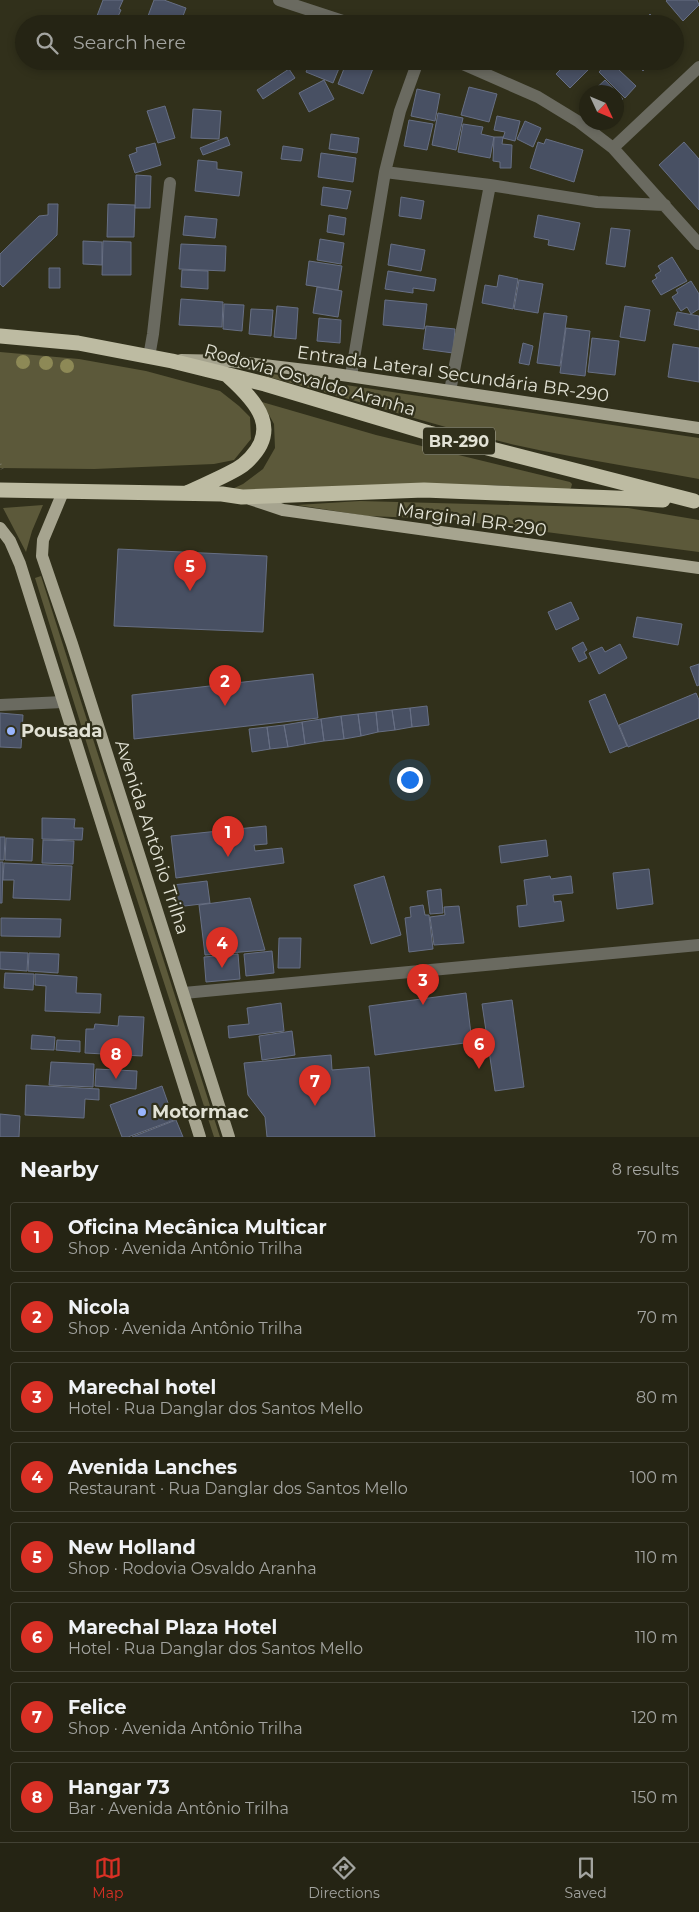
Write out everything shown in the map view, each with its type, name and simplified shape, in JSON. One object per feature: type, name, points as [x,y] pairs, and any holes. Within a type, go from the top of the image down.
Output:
[{"type":"highway","name":"Rodovia Osvaldo Aranha","points":[[0,336],[78,343],[172,360],[265,384],[429,433],[696,501]]},
{"type":"highway","name":"BR-290","points":[[184,494],[242,466],[261,441],[264,429],[258,406],[248,394],[226,375]]},
{"type":"highway","name":"Rodovia Osvaldo Aranha","points":[[0,490],[242,497],[424,490],[696,501]]},
{"type":"main road","name":"Entrada Lateral Secundária BR-290","points":[[172,360],[230,361],[351,376],[699,428]]},
{"type":"main road","name":"Avenida Antônio Trilha","points":[[64,492],[43,540],[42,556],[72,644],[229,1137]]},
{"type":"main road","name":"Marginal BR-290","points":[[242,497],[283,510],[699,568]]},
{"type":"main road","points":[[0,528],[10,541],[20,564],[200,1137]]},
{"type":"main road","points":[[20,564],[42,556]]},
{"type":"street","points":[[279,0],[297,2],[330,15]]},
{"type":"street","points":[[613,148],[699,67]]},
{"type":"street","points":[[351,376],[385,172],[400,111],[415,70]]},
{"type":"street","points":[[476,70],[538,97],[579,122],[613,148],[699,244]]},
{"type":"street","points":[[385,172],[490,185],[597,202],[664,205]]},
{"type":"street","points":[[149,357],[170,183]]},
{"type":"street","points":[[450,390],[490,185]]},
{"type":"street","points":[[0,705],[64,702]]},
{"type":"street","points":[[184,993],[699,945]]},
{"type":"path","points":[[0,464],[2,468]]},
{"type":"shaded area","points":[[0,352],[79,359],[146,371],[220,391],[250,417],[251,439],[234,460],[214,464],[94,469],[0,468]]},
{"type":"shaded area","points":[[266,373],[699,438],[699,479],[489,439],[265,376]]},
{"type":"shaded area","points":[[262,402],[376,435],[570,482],[572,484],[571,488],[568,490],[495,485],[230,490],[243,484],[263,469],[275,448],[274,424]]},
{"type":"shaded area","points":[[360,501],[628,508],[699,520],[699,552],[446,519],[367,516],[297,505]]},
{"type":"shaded area","points":[[43,505],[32,531],[26,552],[3,508]]},
{"type":"shaded area","points":[[41,576],[220,1137],[214,1137],[96,773],[35,578]]},
{"type":"building","points":[[103,0],[123,0],[119,15],[97,15]]},
{"type":"building","points":[[154,0],[164,0],[186,8],[183,15],[148,15]]},
{"type":"building","points":[[697,0],[699,5],[684,20],[684,15],[678,15],[666,1]]},
{"type":"building","points":[[287,70],[290,70],[295,78],[263,99],[257,90]]},
{"type":"building","points":[[307,70],[338,70],[333,83],[306,72]]},
{"type":"building","points":[[343,70],[372,70],[363,94],[338,84]]},
{"type":"building","points":[[560,70],[588,70],[570,88],[556,74]]},
{"type":"building","points":[[601,70],[619,70],[636,86],[625,98],[624,85],[612,85],[599,72]]},
{"type":"building","points":[[324,80],[334,99],[309,112],[299,93]]},
{"type":"building","points":[[605,80],[610,85],[600,85]]},
{"type":"building","points":[[469,87],[497,94],[489,122],[461,115]]},
{"type":"building","points":[[417,89],[440,94],[435,121],[411,116]]},
{"type":"building","points":[[165,106],[175,138],[158,143],[147,111]]},
{"type":"building","points":[[193,109],[221,111],[219,139],[191,138]]},
{"type":"building","points":[[438,113],[463,118],[456,150],[432,145]]},
{"type":"building","points":[[497,116],[520,121],[515,141],[503,138],[505,132],[494,130]]},
{"type":"building","points":[[409,120],[433,124],[427,150],[404,146]]},
{"type":"building","points":[[525,121],[541,128],[533,147],[517,139]]},
{"type":"building","points":[[463,124],[483,127],[481,134],[494,137],[490,158],[458,152]]},
{"type":"building","points":[[331,134],[359,138],[357,153],[329,149]]},
{"type":"building","points":[[227,137],[230,145],[203,155],[200,148]]},
{"type":"building","points":[[494,137],[503,137],[502,144],[512,145],[511,168],[500,168],[500,162],[493,161]]},
{"type":"building","points":[[546,139],[583,150],[574,182],[530,168],[538,142],[544,144]]},
{"type":"building","points":[[684,142],[699,159],[699,210],[659,165]]},
{"type":"building","points":[[155,143],[161,165],[135,173],[129,155],[137,152],[136,148]]},
{"type":"building","points":[[283,146],[303,149],[301,161],[281,159]]},
{"type":"building","points":[[321,153],[356,158],[353,182],[318,177]]},
{"type":"building","points":[[198,160],[217,162],[217,169],[242,172],[239,196],[195,191]]},
{"type":"building","points":[[136,175],[151,176],[150,208],[135,208]]},
{"type":"building","points":[[323,187],[351,191],[347,209],[321,205]]},
{"type":"building","points":[[401,197],[424,201],[421,219],[399,216]]},
{"type":"building","points":[[48,204],[58,204],[57,235],[3,287],[0,284],[0,254],[39,216],[48,215]]},
{"type":"building","points":[[108,204],[135,205],[134,237],[107,237]]},
{"type":"building","points":[[329,215],[346,218],[344,235],[327,232]]},
{"type":"building","points":[[538,215],[580,223],[574,250],[548,245],[549,240],[534,237]]},
{"type":"building","points":[[185,216],[217,219],[215,238],[183,235]]},
{"type":"building","points":[[611,228],[630,230],[625,267],[606,264]]},
{"type":"building","points":[[320,239],[344,243],[341,264],[317,260]]},
{"type":"building","points":[[83,241],[102,242],[102,265],[83,264]]},
{"type":"building","points":[[103,241],[131,242],[131,275],[102,275]]},
{"type":"building","points":[[181,244],[226,246],[225,271],[179,269]]},
{"type":"building","points":[[391,244],[425,250],[421,271],[388,265]]},
{"type":"building","points":[[672,257],[687,281],[661,295],[652,281],[657,278],[655,275],[661,271],[658,266]]},
{"type":"building","points":[[309,261],[342,266],[338,290],[306,285]]},
{"type":"building","points":[[49,268],[60,268],[60,288],[49,288]]},
{"type":"building","points":[[182,270],[208,271],[208,289],[181,287]]},
{"type":"building","points":[[388,271],[436,279],[434,291],[413,288],[413,293],[385,289]]},
{"type":"building","points":[[499,275],[518,279],[513,309],[482,303],[485,285],[497,287]]},
{"type":"building","points":[[519,280],[543,284],[538,313],[514,309]]},
{"type":"building","points":[[691,281],[699,294],[699,309],[691,314],[687,307],[681,311],[672,297],[678,293],[676,290]]},
{"type":"building","points":[[317,287],[342,291],[338,317],[313,313]]},
{"type":"building","points":[[181,299],[223,302],[222,327],[179,325]]},
{"type":"building","points":[[385,300],[427,304],[424,329],[383,325]]},
{"type":"building","points":[[224,304],[244,305],[242,331],[223,329]]},
{"type":"building","points":[[277,306],[298,308],[296,339],[274,337]]},
{"type":"building","points":[[625,306],[650,310],[645,341],[620,337]]},
{"type":"building","points":[[251,309],[273,310],[271,336],[249,334]]},
{"type":"building","points":[[677,312],[699,316],[699,330],[674,325]]},
{"type":"building","points":[[544,313],[567,316],[560,366],[537,363]]},
{"type":"building","points":[[319,318],[341,320],[340,343],[317,341]]},
{"type":"building","points":[[426,326],[455,329],[453,353],[423,349]]},
{"type":"building","points":[[566,328],[590,331],[585,376],[560,373]]},
{"type":"building","points":[[592,338],[619,341],[615,375],[588,372]]},
{"type":"building","points":[[523,343],[533,346],[529,365],[519,363]]},
{"type":"building","points":[[673,344],[699,348],[699,382],[668,377]]},
{"type":"building","points":[[118,549],[267,556],[263,632],[114,626]]},
{"type":"building","points":[[571,602],[579,619],[556,630],[548,612]]},
{"type":"building","points":[[637,617],[682,624],[678,645],[633,637]]},
{"type":"building","points":[[583,642],[587,650],[584,652],[587,658],[579,662],[572,648]]},
{"type":"building","points":[[620,644],[627,658],[599,674],[589,653],[602,647],[605,652]]},
{"type":"building","points":[[699,664],[699,685],[697,686],[690,667]]},
{"type":"building","points":[[313,674],[318,718],[134,739],[132,695]]},
{"type":"building","points":[[696,693],[699,700],[699,718],[628,747],[619,725]]},
{"type":"building","points":[[605,694],[627,746],[610,753],[589,701]]},
{"type":"building","points":[[427,706],[429,725],[412,727],[410,708]]},
{"type":"building","points":[[410,708],[412,727],[395,730],[392,710]]},
{"type":"building","points":[[392,710],[395,730],[378,732],[376,712]]},
{"type":"building","points":[[376,712],[378,732],[361,736],[358,714]]},
{"type":"building","name":"Pousada","points":[[0,713],[23,715],[21,748],[0,747]]},
{"type":"building","points":[[358,714],[361,736],[344,739],[341,716]]},
{"type":"building","points":[[341,716],[344,739],[324,741],[321,719]]},
{"type":"building","points":[[321,719],[324,741],[305,744],[302,722]]},
{"type":"building","points":[[302,722],[305,744],[288,747],[284,725]]},
{"type":"building","points":[[284,725],[288,747],[270,749],[267,727]]},
{"type":"building","points":[[267,727],[270,749],[252,752],[249,729]]},
{"type":"building","points":[[42,818],[75,819],[74,828],[83,828],[82,840],[42,839]]},
{"type":"building","points":[[266,826],[267,844],[254,845],[255,851],[282,848],[284,863],[176,878],[171,836]]},
{"type":"building","points":[[0,837],[5,837],[4,860],[0,860]]},
{"type":"building","points":[[6,838],[33,839],[32,861],[5,860]]},
{"type":"building","points":[[43,840],[74,841],[73,864],[42,863]]},
{"type":"building","points":[[546,840],[548,856],[501,863],[499,846]]},
{"type":"building","points":[[0,862],[3,862],[2,903],[0,903]]},
{"type":"building","points":[[4,863],[72,866],[70,900],[13,898],[14,880],[3,880]]},
{"type":"building","points":[[649,869],[653,904],[617,909],[613,873]]},
{"type":"building","points":[[384,876],[401,935],[371,944],[354,885]]},
{"type":"building","points":[[550,876],[551,879],[571,876],[573,893],[553,895],[554,902],[561,901],[564,921],[519,927],[517,906],[527,905],[524,880]]},
{"type":"building","points":[[207,881],[210,903],[176,907],[173,885]]},
{"type":"building","points":[[441,889],[443,913],[430,914],[427,891]]},
{"type":"building","points":[[250,898],[265,950],[205,955],[199,905]]},
{"type":"building","points":[[423,905],[425,915],[429,915],[433,949],[409,952],[405,918],[411,917],[410,907]]},
{"type":"building","points":[[459,906],[464,943],[434,945],[430,917],[445,915],[444,907]]},
{"type":"building","points":[[1,918],[61,919],[60,937],[1,936]]},
{"type":"building","points":[[279,938],[301,938],[300,968],[278,968]]},
{"type":"building","points":[[272,951],[274,973],[246,976],[244,954]]},
{"type":"building","points":[[0,952],[28,953],[27,971],[0,969]]},
{"type":"building","points":[[29,953],[59,954],[58,973],[28,971]]},
{"type":"building","points":[[238,954],[240,979],[206,982],[204,957]]},
{"type":"building","points":[[5,973],[34,974],[33,990],[4,988]]},
{"type":"building","points":[[35,974],[77,977],[76,993],[101,994],[100,1013],[45,1011],[46,986],[35,985]]},
{"type":"building","points":[[466,993],[472,1042],[375,1055],[369,1006]]},
{"type":"building","points":[[512,1000],[524,1087],[495,1091],[482,1004]]},
{"type":"building","points":[[281,1003],[284,1031],[229,1038],[228,1026],[249,1024],[247,1008]]},
{"type":"building","points":[[119,1016],[144,1017],[142,1056],[85,1053],[86,1029],[94,1029],[95,1024],[118,1026]]},
{"type":"building","points":[[292,1031],[295,1055],[262,1060],[259,1036]]},
{"type":"building","points":[[32,1035],[55,1037],[54,1050],[31,1049]]},
{"type":"building","points":[[57,1040],[80,1041],[80,1052],[56,1050]]},
{"type":"building","points":[[331,1055],[332,1070],[369,1067],[375,1137],[267,1137],[265,1117],[248,1095],[244,1063]]},
{"type":"building","points":[[51,1062],[94,1064],[93,1087],[49,1085]]},
{"type":"building","points":[[96,1069],[137,1071],[136,1089],[95,1086]]},
{"type":"building","points":[[26,1085],[99,1089],[99,1100],[85,1099],[84,1118],[25,1115]]},
{"type":"building","name":"Motormac","points":[[162,1086],[174,1120],[128,1137],[122,1137],[110,1105]]},
{"type":"building","points":[[0,1114],[20,1116],[19,1137],[0,1137]]},
{"type":"building","points":[[176,1120],[183,1137],[132,1137]]},
{"type":"place","name":"New Holland","points":[[190,591]]},
{"type":"place","name":"Nicola","points":[[225,706]]},
{"type":"place","name":"Pousada","points":[[11,731]]},
{"type":"place","name":"Oficina Mecânica Multicar","points":[[228,857]]},
{"type":"place","name":"Avenida Lanches","points":[[222,968]]},
{"type":"place","name":"Marechal hotel","points":[[423,1005]]},
{"type":"place","name":"Marechal Plaza Hotel","points":[[479,1069]]},
{"type":"place","name":"Hangar 73","points":[[116,1079]]},
{"type":"place","name":"Felice","points":[[315,1106]]},
{"type":"place","name":"Motormac","points":[[142,1112]]}]
